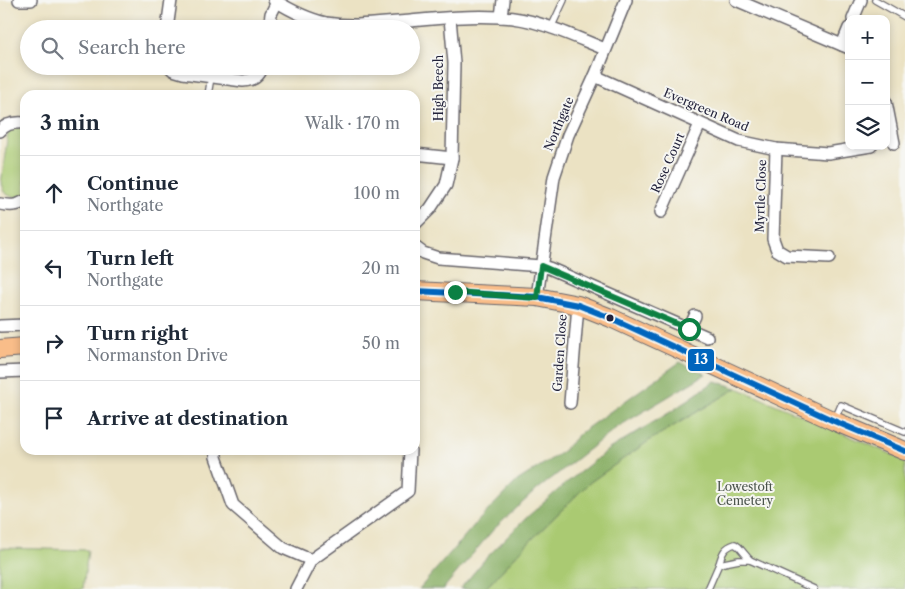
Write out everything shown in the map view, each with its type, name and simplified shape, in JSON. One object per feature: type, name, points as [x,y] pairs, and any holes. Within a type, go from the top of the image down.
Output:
[{"type":"main road","points":[[420,291],[537,298],[578,305],[708,361],[834,421],[905,451]]},
{"type":"main road","points":[[0,349],[20,347]]},
{"type":"street","points":[[19,0],[31,0]]},
{"type":"street","points":[[168,20],[171,0]]},
{"type":"street","points":[[502,17],[503,0]]},
{"type":"street","name":"Northgate","points":[[537,298],[554,177],[568,135],[596,76],[605,49],[626,0]]},
{"type":"street","points":[[736,0],[845,46]]},
{"type":"street","points":[[855,15],[861,0]]},
{"type":"street","points":[[270,20],[276,1],[291,10],[317,20]]},
{"type":"street","points":[[420,21],[502,17],[523,20],[551,28],[605,49]]},
{"type":"street","name":"High Beech","points":[[420,219],[430,209],[446,185],[452,158],[454,63],[450,18]]},
{"type":"street","points":[[202,75],[243,81],[252,80],[259,75]]},
{"type":"street","name":"Evergreen Road","points":[[596,76],[739,141],[776,149],[828,153],[846,150]]},
{"type":"street","points":[[887,105],[895,142]]},
{"type":"street","points":[[0,131],[3,126],[11,123],[20,124]]},
{"type":"street","name":"Rose Court","points":[[661,212],[700,124]]},
{"type":"street","name":"Myrtle Close","points":[[776,149],[773,239],[777,250],[787,256],[829,258]]},
{"type":"street","points":[[420,155],[452,158]]},
{"type":"street","points":[[0,204],[20,203]]},
{"type":"street","points":[[420,251],[438,258],[541,266],[707,338]]},
{"type":"street","name":"Garden Close","points":[[570,403],[578,305]]},
{"type":"street","points":[[689,329],[695,316]]},
{"type":"street","points":[[0,326],[20,325]]},
{"type":"street","points":[[0,372],[20,371]]},
{"type":"street","points":[[216,455],[233,506],[283,548],[311,560]]},
{"type":"street","points":[[296,589],[311,560],[408,491],[410,455]]},
{"type":"lane","points":[[551,28],[564,0]]},
{"type":"lane","points":[[875,0],[905,17]]},
{"type":"lane","points":[[209,90],[211,76]]},
{"type":"lane","points":[[834,421],[841,405],[905,432]]},
{"type":"lane","points":[[708,589],[724,550],[728,546],[735,544],[750,560]]},
{"type":"lane","points":[[719,564],[750,560],[814,589]]},
{"type":"green space","points":[[20,127],[20,197],[9,196],[4,192],[1,184],[8,132],[11,128]]},
{"type":"green space","points":[[680,362],[706,374],[616,428],[533,493],[493,530],[443,589],[419,589],[476,523],[517,481],[562,452],[580,433]]},
{"type":"green space","points":[[715,381],[737,388],[650,440],[589,483],[522,549],[485,589],[460,589],[486,558],[526,518],[565,484],[609,449],[672,411]]},
{"type":"green space","name":"Lowestoft Cemetery","points":[[737,388],[905,460],[905,589],[485,589],[522,549],[589,483],[650,440]]},
{"type":"green space","points":[[0,548],[88,550],[83,589],[0,589]]},
{"type":"transit line","name":"13","points":[[420,291],[537,297],[578,305],[611,318],[834,421],[905,451]]},
{"type":"route","points":[[455,292],[537,298],[541,266],[689,329]]}]
